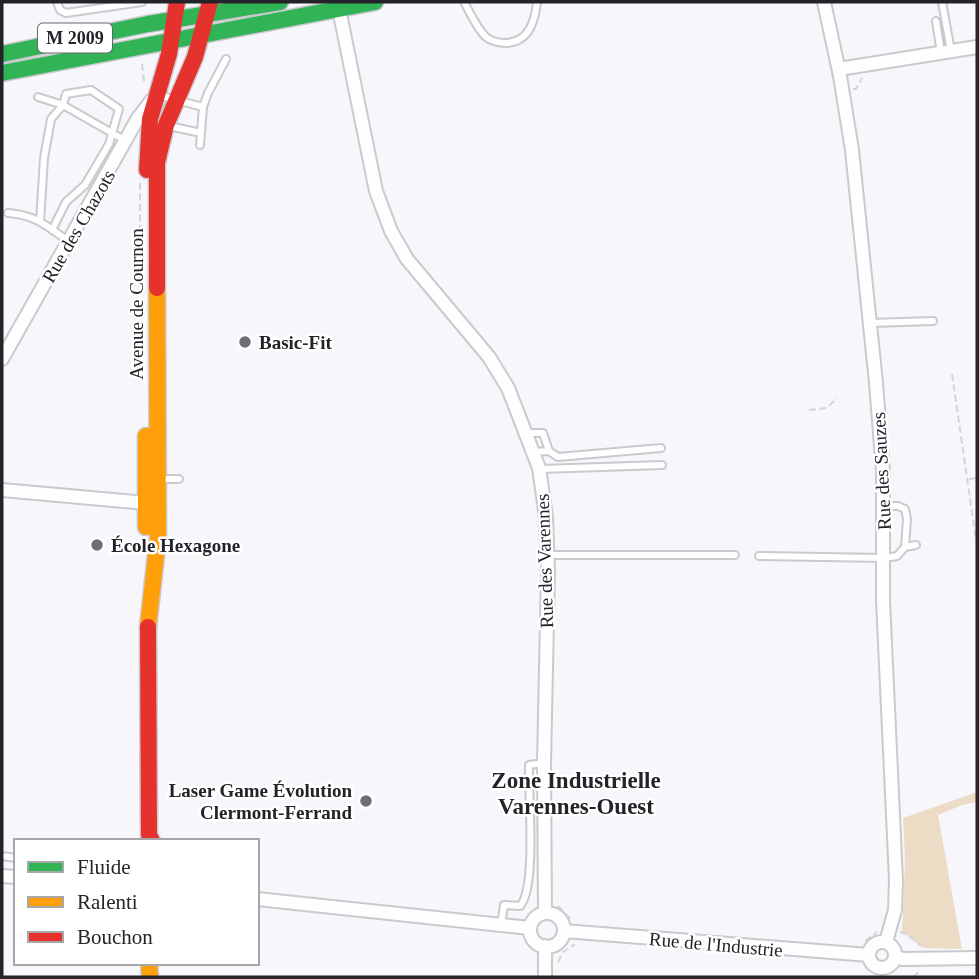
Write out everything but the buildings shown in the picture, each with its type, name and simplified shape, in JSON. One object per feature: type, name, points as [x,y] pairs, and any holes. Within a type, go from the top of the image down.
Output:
[{"type":"main road","name":"Avenue de Cournon","points":[[152,839],[149,835],[148,626],[158,537],[146,431],[147,155],[151,121],[150,89],[172,41],[177,2]]},
{"type":"main road","name":"M 2009","points":[[2,54],[173,19],[208,8],[277,2]]},
{"type":"main road","name":"M 2009","points":[[2,73],[136,53],[172,41],[374,2]]},
{"type":"main road","name":"Avenue de Cournon","points":[[151,121],[176,100],[201,36],[208,8]]},
{"type":"main road","points":[[136,53],[155,62],[150,89]]},
{"type":"main road","name":"Avenue de Cournon","points":[[143,839],[143,636],[154,492],[159,152],[151,121]]},
{"type":"street","name":"Rue des Sauzes","points":[[824,2],[839,69],[860,214],[885,506],[883,600],[896,880],[895,910],[888,937]]},
{"type":"street","name":"Rue des Varennes","points":[[339,9],[376,191],[391,231],[408,259],[489,357],[509,388],[540,470],[547,517],[548,555],[544,763],[545,913]]},
{"type":"street","points":[[839,69],[977,47]]},
{"type":"street","name":"Rue des Chazots","points":[[2,359],[126,141],[151,121]]},
{"type":"street","points":[[2,490],[154,492]]},
{"type":"street","name":"Avenue de Cournon","points":[[152,579],[154,492]]},
{"type":"street","points":[[259,899],[530,928]]},
{"type":"street","points":[[545,913],[559,918],[564,931],[559,941],[545,946],[536,942],[530,928],[535,918],[545,913]]},
{"type":"street","name":"Rue de l'Industrie","points":[[564,931],[866,948]]},
{"type":"street","points":[[896,956],[887,973],[873,966],[866,948],[888,937],[896,956],[902,959],[977,958]]},
{"type":"street","points":[[545,946],[545,977]]},
{"type":"lane","points":[[57,2],[60,10],[66,13],[142,2]]},
{"type":"lane","points":[[531,2],[536,14]]},
{"type":"lane","points":[[465,4],[483,33],[496,42],[510,43],[523,37],[532,26],[537,2]]},
{"type":"lane","points":[[942,2],[946,52]]},
{"type":"lane","points":[[936,21],[946,52]]},
{"type":"lane","points":[[200,145],[203,107],[226,59]]},
{"type":"lane","points":[[150,89],[203,107]]},
{"type":"lane","points":[[40,222],[44,158],[51,119],[63,105],[66,94],[90,90],[119,109],[109,144],[85,184],[66,202],[52,230]]},
{"type":"lane","points":[[38,97],[63,105],[126,141]]},
{"type":"lane","points":[[151,121],[201,133]]},
{"type":"lane","points":[[8,213],[26,215],[69,242]]},
{"type":"lane","points":[[870,323],[933,321]]},
{"type":"lane","points":[[146,431],[151,437],[154,492],[179,479]]},
{"type":"lane","points":[[527,433],[543,433],[549,451]]},
{"type":"lane","points":[[534,452],[549,451],[558,457],[661,448]]},
{"type":"lane","points":[[540,470],[662,465]]},
{"type":"lane","points":[[760,556],[897,556],[905,547],[905,509],[885,506]]},
{"type":"lane","points":[[153,839],[153,631],[158,537]]},
{"type":"lane","points":[[905,547],[916,545]]},
{"type":"lane","points":[[548,555],[735,555]]},
{"type":"lane","points":[[501,925],[504,905],[520,906],[528,887],[529,765],[544,763]]},
{"type":"lane","points":[[530,871],[545,882]]},
{"type":"path","points":[[136,53],[150,89]]},
{"type":"path","points":[[842,91],[856,89],[862,81],[861,66]]},
{"type":"path","points":[[140,181],[140,267]]},
{"type":"path","points":[[952,374],[977,547]]},
{"type":"path","points":[[810,410],[827,408],[837,398]]},
{"type":"path","points":[[968,479],[977,478]]},
{"type":"path","points":[[555,900],[568,917],[589,925],[587,941],[564,952],[556,966]]},
{"type":"path","points":[[866,948],[879,930],[888,937],[907,934],[926,948]]},
{"type":"shaded area","points":[[977,792],[977,802],[938,815],[962,949],[924,948],[902,932],[905,861],[903,818]]},
{"type":"traffic: fast","points":[[2,54],[148,24],[280,2]]},
{"type":"traffic: fast","points":[[2,73],[375,2]]},
{"type":"traffic: slow","points":[[148,627],[158,537],[157,288]]},
{"type":"traffic: slow","points":[[146,436],[146,527]]},
{"type":"traffic: slow","points":[[149,965],[150,977]]},
{"type":"traffic: jam","points":[[147,170],[150,119],[169,54],[177,2]]},
{"type":"traffic: jam","points":[[157,288],[157,163],[166,125],[195,57],[210,2]]},
{"type":"traffic: jam","points":[[148,627],[151,839]]},
{"type":"place","name":"Basic-Fit","points":[[245,342]]},
{"type":"place","name":"École Hexagone","points":[[97,545]]},
{"type":"place","name":"Laser Game Évolution Clermont-Ferrand","points":[[366,801]]},
{"type":"district","name":"Zone Industrielle Varennes-Ouest","points":[[576,793]]}]
